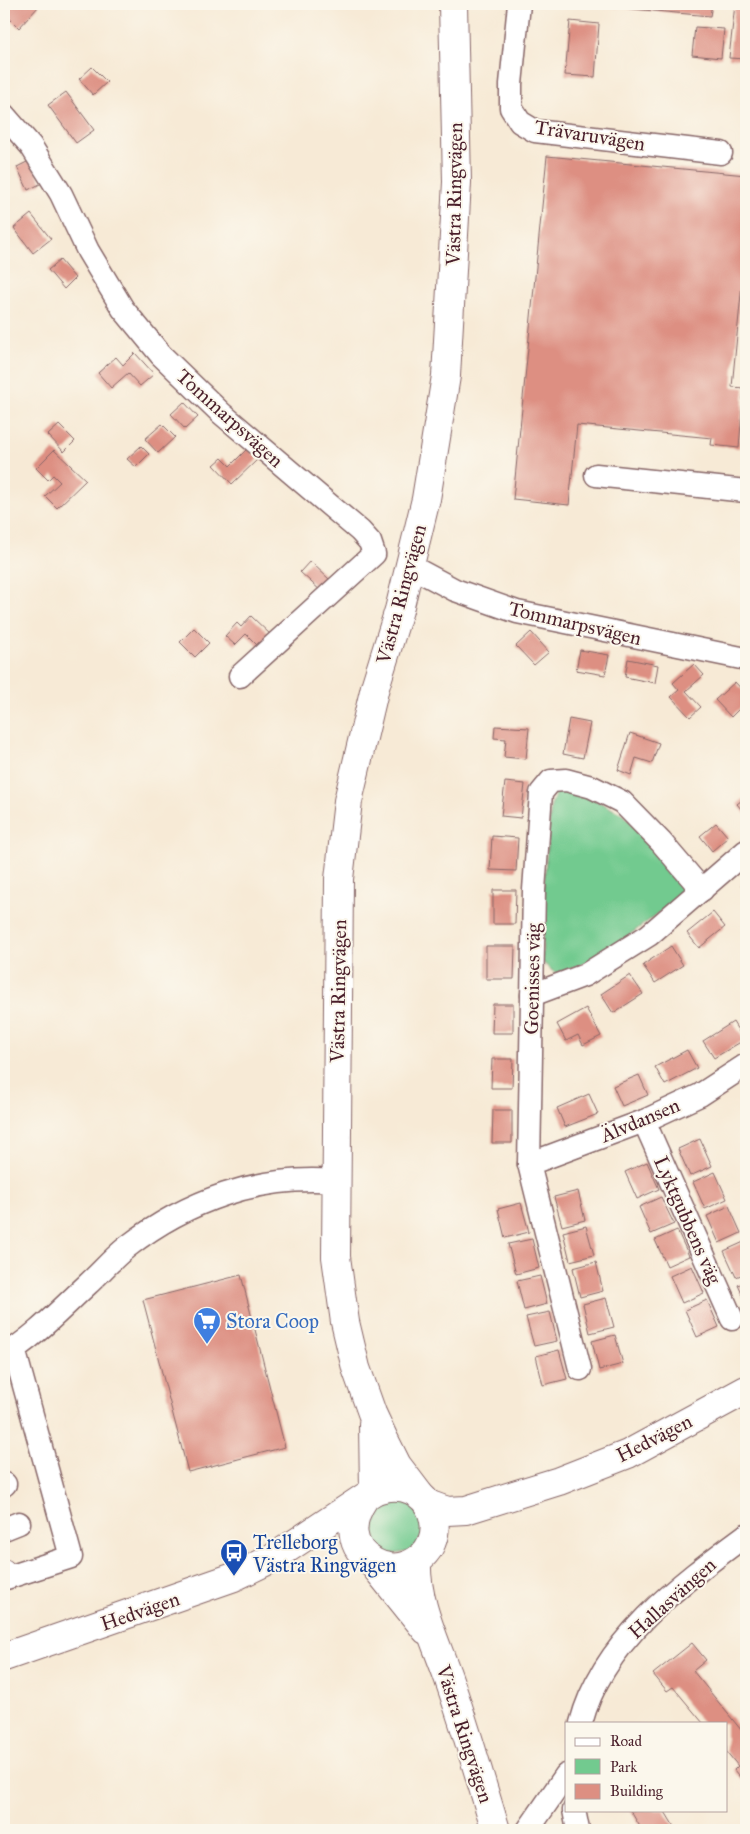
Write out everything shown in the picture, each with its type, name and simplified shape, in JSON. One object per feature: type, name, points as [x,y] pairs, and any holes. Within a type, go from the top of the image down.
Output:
[{"type":"main road","name":"Västra Ringvägen","points":[[423,1499],[397,1465],[372,1413],[356,1368],[345,1322],[336,1257],[339,879],[348,801],[375,687],[410,566],[426,498],[446,376],[457,182],[453,4]]},
{"type":"main road","name":"Hedvägen","points":[[4,1657],[234,1577],[273,1558],[325,1522],[385,1487],[397,1486],[408,1488],[423,1499],[448,1511],[466,1510],[559,1481],[628,1454],[746,1390]]},
{"type":"main road","name":"Västra Ringvägen","points":[[369,1495],[372,1413]]},
{"type":"main road","name":"Hedvägen","points":[[273,1558],[331,1541],[362,1550],[380,1565],[392,1568],[404,1566],[424,1553],[559,1481]]},
{"type":"main road","points":[[362,1550],[354,1521],[357,1510],[369,1495]]},
{"type":"main road","points":[[423,1499],[434,1517],[435,1531],[424,1553]]},
{"type":"main road","name":"Västra Ringvägen","points":[[362,1550],[433,1638]]},
{"type":"main road","name":"Västra Ringvägen","points":[[424,1553],[418,1585],[433,1638],[448,1677],[496,1830]]},
{"type":"street","name":"Trävaruvägen","points":[[519,4],[511,84],[511,108],[520,122],[535,131],[721,152]]},
{"type":"street","name":"Tommarpsvägen","points":[[4,115],[31,146],[61,194],[96,264],[123,308],[161,355],[220,413],[370,542],[374,554],[240,676]]},
{"type":"street","points":[[596,475],[746,492]]},
{"type":"street","name":"Tommarpsvägen","points":[[410,566],[455,590],[517,612],[746,660]]},
{"type":"street","name":"Goenisses väg","points":[[580,1369],[529,1164],[534,890],[540,793],[551,781],[566,780],[592,787],[622,802],[702,890]]},
{"type":"street","points":[[532,995],[585,975],[649,935],[746,851]]},
{"type":"street","name":"Älvdansen","points":[[529,1164],[644,1121],[700,1095],[746,1065]]},
{"type":"street","name":"Lyktgubbens väg","points":[[644,1121],[732,1319]]},
{"type":"street","points":[[4,1576],[71,1557],[9,1352],[59,1311],[126,1248],[173,1216],[218,1196],[251,1188],[286,1182],[314,1180],[336,1182]]},
{"type":"street","name":"Hallasvängen","points":[[581,1722],[597,1681],[634,1629],[694,1575],[746,1535]]},
{"type":"street","points":[[532,1828],[565,1777]]},
{"type":"street","points":[[574,1812],[578,1830]]},
{"type":"green space","points":[[576,790],[624,815],[677,873],[683,890],[675,901],[601,954],[569,969],[555,973],[542,962],[544,883],[551,805],[557,791]]},
{"type":"green space","points":[[403,1495],[426,1518],[418,1550],[377,1557],[360,1521],[371,1502]]},
{"type":"building","points":[[6,4],[37,4],[39,6],[19,28],[4,13],[4,6]]},
{"type":"building","points":[[588,4],[712,4],[710,16]]},
{"type":"building","points":[[735,4],[746,4],[746,59],[729,58]]},
{"type":"building","points":[[570,21],[599,24],[595,77],[565,75]]},
{"type":"building","points":[[695,27],[724,29],[721,58],[692,55]]},
{"type":"building","points":[[92,67],[107,82],[93,95],[79,79]]},
{"type":"building","points":[[66,92],[94,130],[76,143],[48,105]]},
{"type":"building","points":[[547,156],[746,175],[746,242],[732,387],[744,388],[739,448],[711,445],[712,438],[577,425],[569,505],[513,499]]},
{"type":"building","points":[[31,160],[42,183],[28,190],[17,167]]},
{"type":"building","points":[[31,214],[51,239],[33,253],[14,228]]},
{"type":"building","points":[[60,260],[75,278],[64,289],[48,270]]},
{"type":"building","points":[[135,353],[154,374],[140,386],[128,373],[111,388],[98,373],[116,357],[123,365]]},
{"type":"building","points":[[184,402],[198,417],[185,429],[171,414]]},
{"type":"building","points":[[162,424],[175,437],[158,453],[145,439]]},
{"type":"building","points":[[59,425],[75,441],[64,452],[48,435]]},
{"type":"building","points":[[141,446],[149,454],[136,467],[127,459]]},
{"type":"building","points":[[248,448],[258,459],[232,484],[214,465],[222,458],[230,466]]},
{"type":"building","points":[[54,450],[86,480],[57,508],[45,496],[60,482],[53,475],[48,480],[36,468]]},
{"type":"building","points":[[310,561],[331,581],[322,592],[300,572]]},
{"type":"building","points":[[251,616],[272,636],[260,648],[246,634],[235,645],[225,636],[237,623],[241,627]]},
{"type":"building","points":[[194,628],[209,643],[195,657],[180,642]]},
{"type":"building","points":[[531,632],[549,652],[534,665],[516,646]]},
{"type":"building","points":[[580,650],[609,655],[605,675],[576,670]]},
{"type":"building","points":[[628,659],[658,665],[655,683],[625,677]]},
{"type":"building","points":[[694,664],[704,675],[686,691],[701,707],[690,717],[671,697],[679,690],[673,683]]},
{"type":"building","points":[[735,682],[746,694],[746,702],[731,717],[715,700]]},
{"type":"building","points":[[569,719],[590,723],[583,758],[563,754]]},
{"type":"building","points":[[495,726],[529,728],[526,759],[504,757],[506,739],[494,738]]},
{"type":"building","points":[[630,733],[659,743],[652,763],[636,758],[631,775],[618,770]]},
{"type":"building","points":[[505,782],[525,784],[521,818],[501,816]]},
{"type":"building","points":[[746,797],[746,815],[737,804]]},
{"type":"building","points":[[716,823],[728,837],[712,851],[700,836]]},
{"type":"building","points":[[492,836],[518,838],[516,871],[490,870]]},
{"type":"building","points":[[746,881],[746,892],[741,885]]},
{"type":"building","points":[[493,890],[516,890],[515,924],[493,924]]},
{"type":"building","points":[[713,912],[725,927],[699,948],[687,933]]},
{"type":"building","points":[[486,946],[515,946],[514,979],[486,979]]},
{"type":"building","points":[[671,946],[683,965],[655,983],[643,965]]},
{"type":"building","points":[[630,975],[643,994],[613,1013],[601,994]]},
{"type":"building","points":[[493,1004],[513,1004],[513,1033],[492,1033]]},
{"type":"building","points":[[586,1008],[601,1036],[583,1045],[578,1035],[566,1041],[557,1024]]},
{"type":"building","points":[[733,1022],[744,1040],[714,1058],[703,1041]]},
{"type":"building","points":[[687,1050],[697,1068],[665,1085],[655,1067]]},
{"type":"building","points":[[492,1059],[513,1059],[512,1088],[491,1088]]},
{"type":"building","points":[[639,1075],[648,1095],[622,1106],[613,1086]]},
{"type":"building","points":[[589,1094],[598,1114],[565,1127],[557,1108]]},
{"type":"building","points":[[493,1110],[512,1110],[512,1143],[492,1143]]},
{"type":"building","points":[[700,1139],[712,1166],[690,1176],[678,1149]]},
{"type":"building","points":[[647,1162],[659,1189],[637,1199],[625,1172]]},
{"type":"building","points":[[715,1172],[727,1199],[705,1209],[693,1182]]},
{"type":"building","points":[[578,1191],[585,1220],[562,1226],[554,1197]]},
{"type":"building","points":[[661,1197],[674,1224],[651,1234],[639,1207]]},
{"type":"building","points":[[521,1203],[529,1232],[505,1238],[498,1209]]},
{"type":"building","points":[[729,1206],[741,1233],[719,1243],[707,1216]]},
{"type":"building","points":[[586,1226],[594,1255],[570,1261],[563,1232]]},
{"type":"building","points":[[677,1230],[689,1256],[667,1266],[655,1240]]},
{"type":"building","points":[[532,1239],[539,1268],[516,1274],[508,1244]]},
{"type":"building","points":[[746,1241],[746,1273],[736,1277],[724,1251]]},
{"type":"building","points":[[596,1262],[603,1291],[580,1297],[573,1268]]},
{"type":"building","points":[[692,1266],[704,1293],[682,1303],[670,1276]]},
{"type":"building","name":"Stora Coop","points":[[241,1275],[285,1447],[188,1472],[143,1300]]},
{"type":"building","points":[[540,1276],[547,1304],[524,1310],[517,1281]]},
{"type":"building","points":[[746,1282],[746,1303],[738,1285]]},
{"type":"building","points":[[606,1298],[614,1327],[590,1333],[583,1304]]},
{"type":"building","points":[[707,1300],[719,1327],[697,1337],[685,1310]]},
{"type":"building","points":[[550,1312],[557,1341],[534,1346],[526,1317]]},
{"type":"building","points":[[615,1335],[623,1364],[599,1370],[592,1341]]},
{"type":"building","points":[[559,1350],[567,1379],[543,1385],[536,1356]]},
{"type":"building","points":[[692,1643],[706,1660],[693,1671],[746,1736],[746,1785],[734,1770],[738,1766],[728,1754],[728,1722],[702,1722],[673,1687],[667,1691],[653,1674]]},
{"type":"building","points":[[631,1812],[665,1812],[676,1830],[642,1830]]},
{"type":"place","name":"Stora Coop","points":[[207,1345]]},
{"type":"place","name":"Trelleborg Västra Ringvägen","points":[[234,1577]]}]
